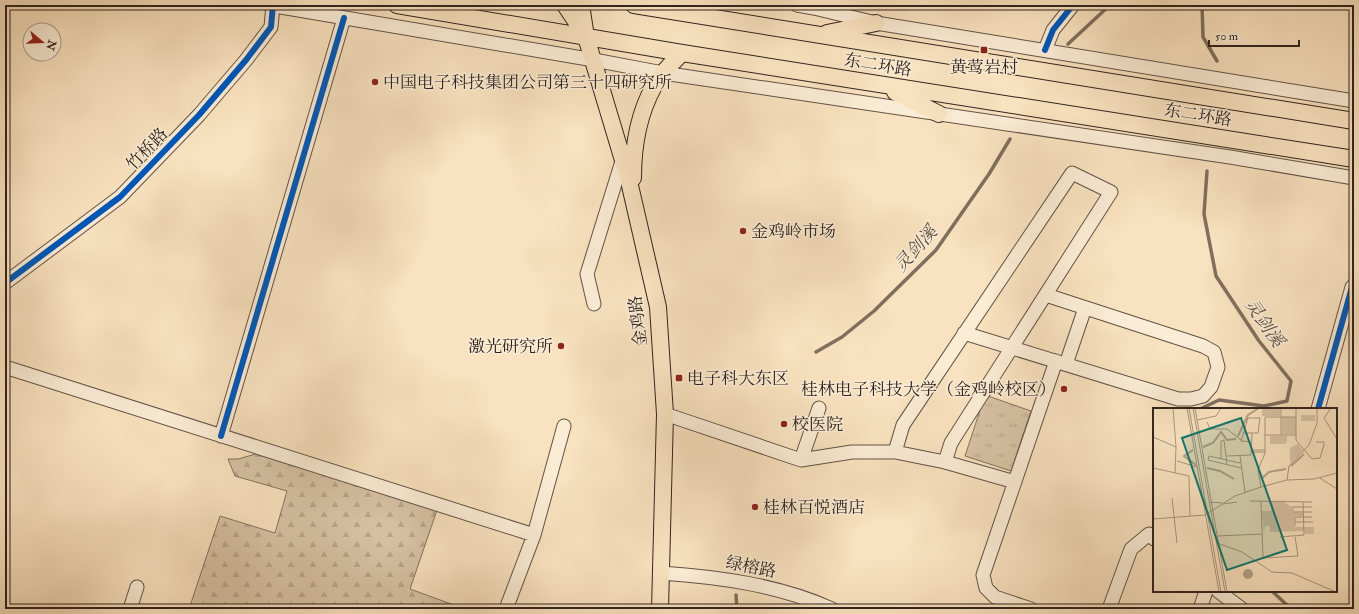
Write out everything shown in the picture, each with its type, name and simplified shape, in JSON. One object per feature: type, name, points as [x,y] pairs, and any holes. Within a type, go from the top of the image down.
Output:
[{"type":"main road","name":"东二环路","points":[[397,5],[682,53],[1354,159]]},
{"type":"main road","points":[[565,5],[586,37]]},
{"type":"main road","points":[[581,5],[586,37]]},
{"type":"main road","name":"东二环路","points":[[634,5],[1354,121]]},
{"type":"main road","points":[[816,35],[876,23]]},
{"type":"main road","name":"金鸡路","points":[[586,37],[623,158],[658,307],[665,414],[660,609]]},
{"type":"main road","points":[[633,198],[633,168],[640,124],[649,97],[654,85],[682,53]]},
{"type":"main road","points":[[881,85],[939,114]]},
{"type":"street","points":[[270,5],[594,60],[663,74],[939,114],[1354,178]]},
{"type":"street","name":"竹桥路","points":[[5,283],[120,197],[199,115],[246,60],[271,27],[273,5]]},
{"type":"street","points":[[797,5],[876,23],[1354,101]]},
{"type":"street","points":[[1045,50],[1053,30],[1073,5]]},
{"type":"street","points":[[221,436],[344,18]]},
{"type":"street","points":[[594,304],[587,274],[623,158]]},
{"type":"street","points":[[895,452],[904,425],[1072,173],[1111,192],[951,443],[944,462]]},
{"type":"street","points":[[1318,408],[1352,287],[1354,285]]},
{"type":"street","points":[[964,334],[1178,399],[1191,399],[1203,396],[1211,387],[1218,367],[1214,352],[1203,346],[1046,295]]},
{"type":"street","points":[[1029,609],[1012,606],[995,597],[986,588],[983,576],[1014,482],[1061,363],[1085,308]]},
{"type":"street","points":[[5,367],[534,535]]},
{"type":"street","points":[[801,460],[819,408]]},
{"type":"street","points":[[665,414],[801,460],[852,452],[895,452],[944,462],[1014,482]]},
{"type":"street","points":[[506,609],[534,535],[564,426]]},
{"type":"street","points":[[1109,609],[1131,549],[1149,534],[1153,538]]},
{"type":"street","name":"绿榕路","points":[[662,573],[704,576],[784,591],[832,609]]},
{"type":"street","points":[[130,609],[137,587]]},
{"type":"street","points":[[1200,609],[1206,592]]},
{"type":"street","points":[[1219,592],[1242,609]]},
{"type":"green space","points":[[985,395],[1031,411],[1011,471],[965,456]]},
{"type":"green space","points":[[256,454],[437,510],[410,589],[465,609],[189,609],[220,516],[275,533],[287,491],[235,476],[228,459],[238,459]]},
{"type":"waterway","name":"灵剑溪","points":[[1068,44],[1110,5]]},
{"type":"waterway","name":"灵剑溪","points":[[1202,5],[1203,37],[1217,61]]},
{"type":"waterway","name":"灵剑溪","points":[[816,352],[842,337],[874,311],[936,250],[989,174],[1010,139]]},
{"type":"waterway","name":"灵剑溪","points":[[1202,408],[1219,400],[1264,406],[1287,401],[1291,381],[1259,341],[1216,276],[1204,214],[1207,171]]},
{"type":"waterway","name":"灵剑溪","points":[[1273,592],[1291,609]]},
{"type":"waterway","name":"灵剑溪","points":[[736,595],[737,609]]},
{"type":"cycle path","points":[[5,283],[120,197],[199,115],[246,60],[271,27],[273,5]]},
{"type":"cycle path","points":[[1045,50],[1053,30],[1073,5]]},
{"type":"cycle path","points":[[221,436],[344,18]]},
{"type":"cycle path","points":[[1318,408],[1352,287],[1354,285]]},
{"type":"place","name":"黄莺岩村","points":[[984,50]]},
{"type":"place","name":"中国电子科技集团公司第三十四研究所","points":[[375,82]]},
{"type":"place","name":"金鸡岭市场","points":[[743,231]]},
{"type":"place","name":"激光研究所","points":[[561,346]]},
{"type":"place","name":"电子科大东区","points":[[679,378]]},
{"type":"place","name":"桂林电子科技大学（金鸡岭校区）","points":[[1064,389]]},
{"type":"place","name":"校医院","points":[[784,424]]},
{"type":"place","name":"桂林百悦酒店","points":[[755,507]]}]
